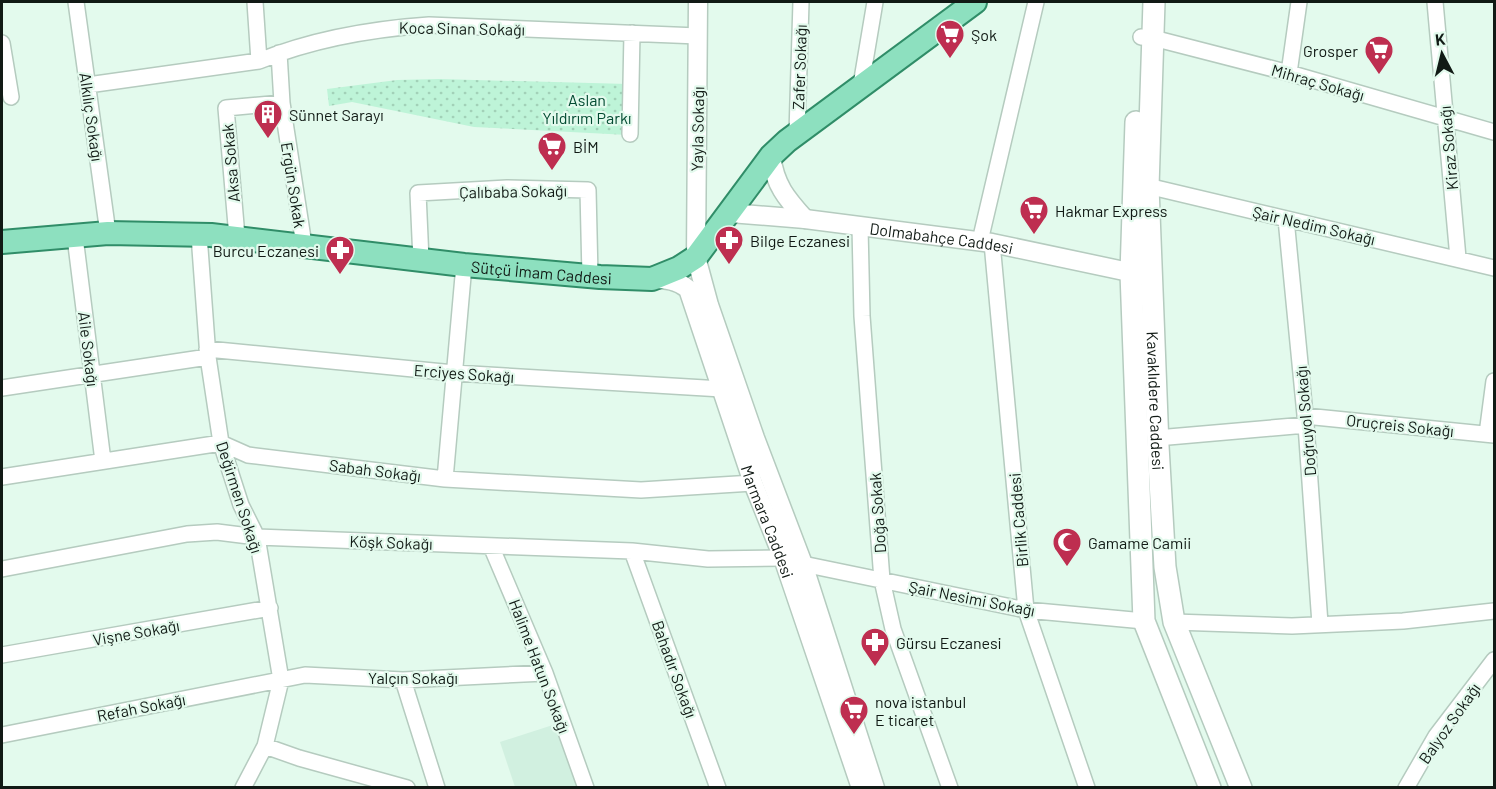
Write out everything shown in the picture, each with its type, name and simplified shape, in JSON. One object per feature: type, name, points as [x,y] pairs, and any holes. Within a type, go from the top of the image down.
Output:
[{"type":"main road","name":"Sütçü İmam Caddesi","points":[[2,242],[108,233],[237,237],[464,265],[652,279],[679,268],[696,257],[771,156],[797,133],[975,2]]},
{"type":"main road","name":"Kavaklıdere Caddesi","points":[[1142,2],[1147,38]]},
{"type":"main road","name":"Kavaklıdere Caddesi","points":[[1154,2],[1147,38],[1141,184],[1144,621],[1210,788]]},
{"type":"main road","name":"Kavaklıdere Caddesi","points":[[1141,274],[1157,438],[1165,567],[1174,622],[1241,788]]},
{"type":"main road","points":[[1144,621],[1174,622]]},
{"type":"street","name":"Alkılıç Sokağı","points":[[76,2],[108,233]]},
{"type":"street","points":[[255,2],[259,61]]},
{"type":"street","name":"Yayla Sokağı","points":[[696,257],[698,2]]},
{"type":"street","name":"Zafer Sokağı","points":[[797,133],[801,2]]},
{"type":"street","points":[[861,85],[875,2]]},
{"type":"street","name":"Birlik Caddesi","points":[[1036,2],[986,242],[1026,610],[1087,788]]},
{"type":"street","points":[[1289,73],[1299,2]]},
{"type":"street","name":"Kiraz Sokağı","points":[[1435,2],[1458,258]]},
{"type":"street","name":"Koca Sinan Sokağı","points":[[88,85],[259,61],[279,53],[386,28],[429,25],[698,36]]},
{"type":"street","points":[[630,134],[632,33]]},
{"type":"street","name":"Mihraç Sokağı","points":[[1147,38],[1289,73],[1494,132]]},
{"type":"street","points":[[2,43],[11,97]]},
{"type":"street","name":"Ergün Sokak","points":[[279,53],[282,104],[304,245]]},
{"type":"street","name":"Aksa Sokak","points":[[237,237],[226,108],[282,104]]},
{"type":"street","points":[[771,156],[773,172],[784,196],[805,219]]},
{"type":"street","name":"Şair Nedim Sokağı","points":[[1141,184],[1494,268]]},
{"type":"street","name":"Çalıbaba Sokağı","points":[[421,260],[418,193],[507,188],[588,190],[590,276]]},
{"type":"street","name":"Dolmabahçe Caddesi","points":[[730,213],[805,219],[986,242],[1141,274]]},
{"type":"street","name":"Doğruyol Sokağı","points":[[1286,219],[1305,420],[1320,624]]},
{"type":"street","name":"Doğa Sokak","points":[[860,227],[862,316],[882,580],[893,630],[950,788]]},
{"type":"street","name":"Değirmen Sokağı","points":[[199,235],[208,353],[221,443],[241,505],[257,537],[281,680],[265,746],[242,787]]},
{"type":"street","name":"Aile Sokağı","points":[[75,237],[103,461]]},
{"type":"street","name":"Marmara Caddesi","points":[[696,257],[709,305],[755,438],[803,564],[875,788]]},
{"type":"street","points":[[445,479],[464,265]]},
{"type":"street","name":"Marmara Caddesi","points":[[652,279],[667,279],[681,283],[688,289],[753,483],[783,558],[861,788]]},
{"type":"street","name":"Erciyes Sokağı","points":[[2,388],[92,375],[208,353],[454,373],[722,389]]},
{"type":"street","points":[[1491,435],[1494,381]]},
{"type":"street","name":"Oruçreis Sokağı","points":[[1157,438],[1305,420],[1491,435]]},
{"type":"street","points":[[2,477],[221,443]]},
{"type":"street","name":"Sabah Sokağı","points":[[221,443],[248,455],[445,479],[641,490],[753,483]]},
{"type":"street","name":"Köşk Sokağı","points":[[2,569],[188,534],[217,532],[257,537],[632,551],[708,559],[783,558]]},
{"type":"street","name":"Halime Hatun Sokağı","points":[[491,546],[544,673],[586,788]]},
{"type":"street","name":"Bahadır Sokağı","points":[[632,551],[718,788]]},
{"type":"street","points":[[783,558],[803,564]]},
{"type":"street","name":"Şair Nesimi Sokağı","points":[[803,564],[1026,610],[1144,621]]},
{"type":"street","name":"Vişne Sokağı","points":[[2,655],[270,608]]},
{"type":"street","points":[[1174,622],[1292,626],[1403,621],[1494,612]]},
{"type":"street","name":"Balyoz Sokağı","points":[[1406,788],[1436,736],[1494,660]]},
{"type":"street","name":"Yalçın Sokağı","points":[[281,680],[305,675],[403,680],[544,673]]},
{"type":"street","name":"Refah Sokağı","points":[[2,735],[281,680]]},
{"type":"street","points":[[403,680],[436,788]]},
{"type":"street","points":[[265,746],[299,758],[407,788]]},
{"type":"shaded area","points":[[559,723],[580,787],[515,787],[500,742]]},
{"type":"green space","name":"Aslan Yıldırım Parkı","points":[[397,80],[628,84],[628,135],[474,127],[352,102],[329,106],[327,89]]},
{"type":"place","name":"Şok","points":[[950,60]]},
{"type":"place","name":"Grosper","points":[[1379,76]]},
{"type":"place","name":"Sünnet Sarayı","points":[[268,140]]},
{"type":"place","name":"BİM","points":[[552,172]]},
{"type":"place","name":"Hakmar Express","points":[[1034,236]]},
{"type":"place","name":"Bilge Eczanesi","points":[[729,266]]},
{"type":"place","name":"Burcu Eczanesi","points":[[340,276]]},
{"type":"place","name":"Gamame Camii","points":[[1067,568]]},
{"type":"place","name":"Gürsu Eczanesi","points":[[875,668]]},
{"type":"place","name":"nova istanbul E ticaret","points":[[854,736]]}]
